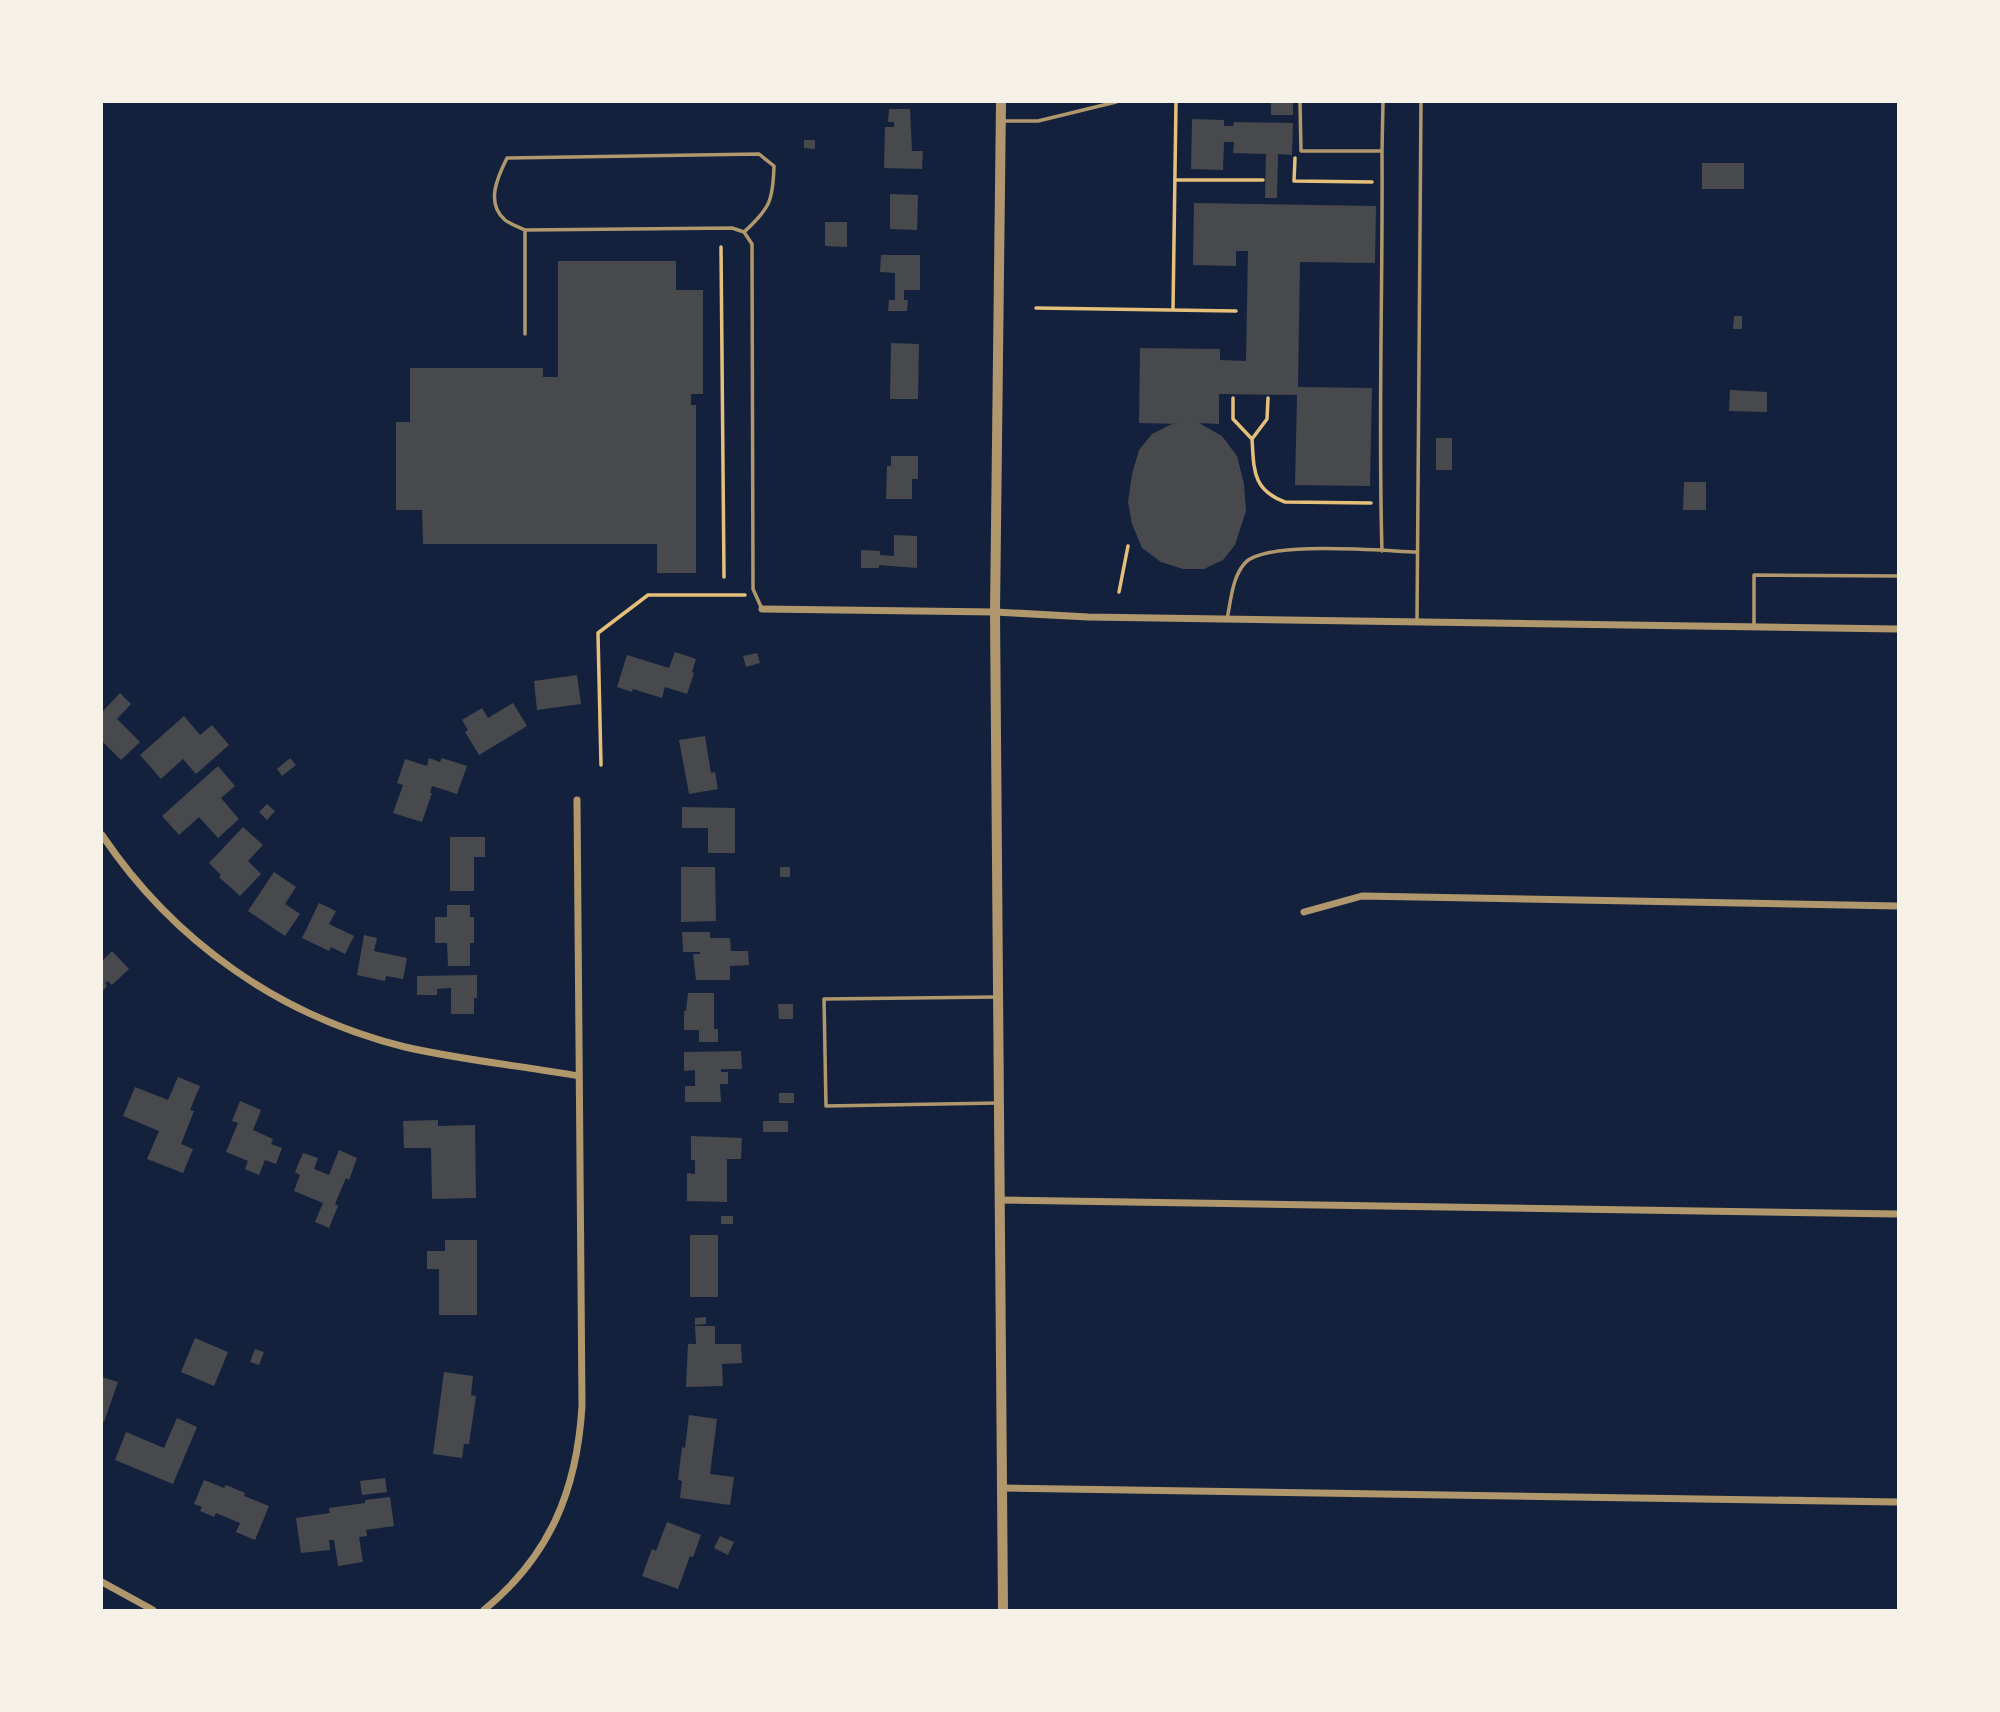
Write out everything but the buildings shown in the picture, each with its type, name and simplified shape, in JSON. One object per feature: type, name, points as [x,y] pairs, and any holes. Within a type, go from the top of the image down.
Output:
[{"type":"street","points":[[1001,102],[995,612],[1003,1611]]},
{"type":"street","points":[[762,609],[1899,629]]},
{"type":"street","points":[[484,1611],[518,1578],[544,1542],[564,1503],[577,1460],[582,1406],[577,800]]},
{"type":"street","points":[[102,835],[136,882],[180,929],[249,982],[287,1003],[357,1033],[408,1047],[579,1076]]},
{"type":"street","points":[[1304,912],[1362,896],[1899,906]]},
{"type":"street","points":[[999,1200],[1899,1214]]},
{"type":"street","points":[[1002,1488],[1899,1502]]},
{"type":"street","points":[[102,1582],[153,1611]]},
{"type":"lane","points":[[1000,121],[1038,121],[1116,102]]},
{"type":"lane","points":[[1300,102],[1301,151],[1382,151]]},
{"type":"lane","points":[[1382,551],[1379,452],[1383,102]]},
{"type":"lane","points":[[1417,621],[1421,102]]},
{"type":"lane","points":[[744,232],[763,214],[773,194],[774,166],[759,154],[507,158],[496,179],[494,201],[504,219],[525,230],[732,228],[744,232],[752,244],[753,589],[762,609]]},
{"type":"lane","points":[[525,230],[525,334]]},
{"type":"lane","points":[[1227,619],[1237,574],[1247,560],[1267,551],[1417,552]]},
{"type":"lane","points":[[1754,626],[1754,575],[1899,576]]},
{"type":"lane","points":[[998,997],[824,999],[826,1106],[999,1103]]},
{"type":"path","points":[[1173,310],[1176,102]]},
{"type":"path","points":[[1295,157],[1294,181],[1377,182]]},
{"type":"path","points":[[1175,180],[1263,180]]},
{"type":"path","points":[[722,247],[724,577]]},
{"type":"path","points":[[1036,308],[1236,311]]},
{"type":"path","points":[[1233,398],[1233,419],[1252,439],[1254,471],[1261,487],[1273,498],[1284,502],[1373,503]]},
{"type":"path","points":[[1252,439],[1267,419],[1268,398]]},
{"type":"path","points":[[1119,592],[1128,546]]},
{"type":"path","points":[[601,765],[598,634],[648,595],[755,595]]}]
